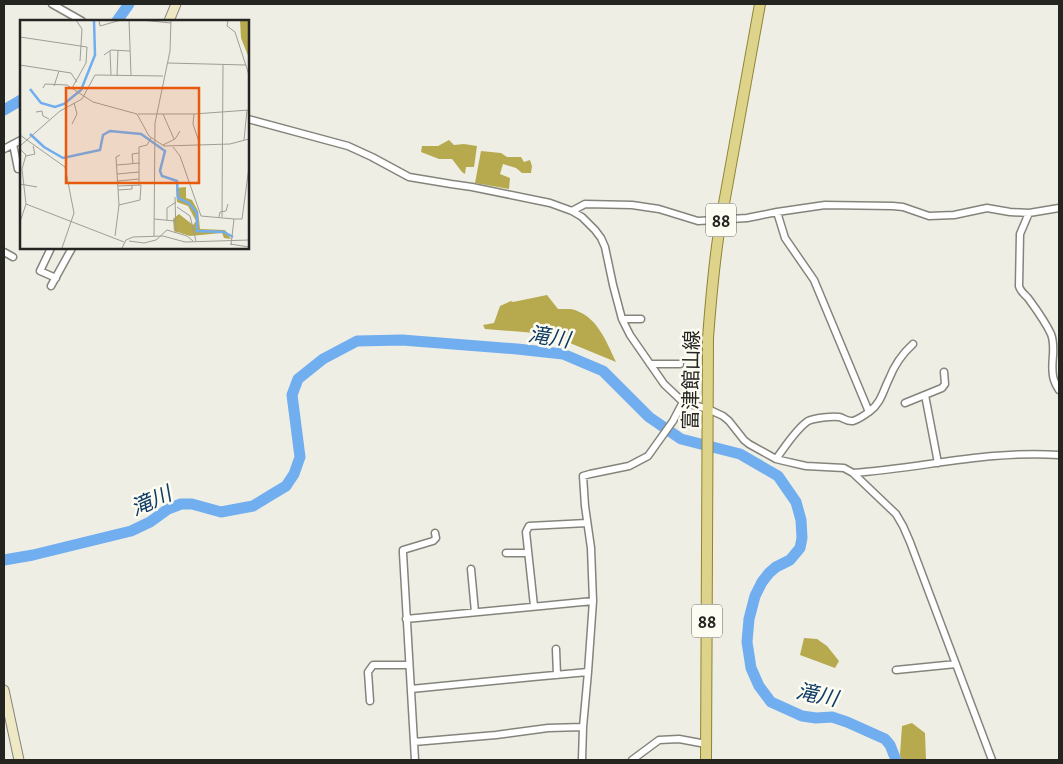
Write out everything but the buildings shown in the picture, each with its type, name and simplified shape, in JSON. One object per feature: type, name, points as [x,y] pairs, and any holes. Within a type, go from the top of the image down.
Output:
[{"type":"main road","name":"富津館山線","points":[[706,760],[708,338],[711,293],[716,249],[760,4]]},
{"type":"street","points":[[52,4],[80,20]]},
{"type":"street","points":[[169,20],[176,4]]},
{"type":"street","points":[[249,119],[348,146],[409,177],[472,187],[550,203],[572,211],[589,224],[601,238],[608,257],[622,319],[630,335],[664,384],[684,402],[708,409],[723,416],[744,440],[776,459],[806,466],[844,468],[853,473],[896,514],[920,566],[992,760]]},
{"type":"street","points":[[4,149],[20,140]]},
{"type":"street","points":[[12,144],[18,169]]},
{"type":"street","points":[[572,211],[585,204],[632,205],[659,208],[698,221],[747,218],[825,206],[893,206],[903,207],[929,216],[954,215],[987,208],[1029,213],[1059,208]]},
{"type":"street","points":[[777,212],[785,238],[814,280],[869,412]]},
{"type":"street","points":[[1029,213],[1020,234],[1019,286],[1044,321],[1054,344],[1052,370],[1059,390]]},
{"type":"street","points":[[51,249],[40,271],[56,278]]},
{"type":"street","points":[[51,286],[71,249]]},
{"type":"street","points":[[4,252],[13,257]]},
{"type":"street","points":[[622,319],[641,319]]},
{"type":"street","points":[[776,459],[794,435],[808,421],[836,416],[852,421],[869,412],[877,405],[884,394],[900,357],[912,344]]},
{"type":"street","points":[[650,364],[680,364]]},
{"type":"street","points":[[905,403],[942,388],[945,384],[944,372]]},
{"type":"street","points":[[925,394],[938,463]]},
{"type":"street","points":[[582,760],[593,601],[591,548],[583,476],[629,466],[648,456],[684,402]]},
{"type":"street","points":[[853,473],[885,471],[1006,455],[1059,454]]},
{"type":"street","points":[[534,606],[526,532],[529,526],[587,523]]},
{"type":"street","points":[[415,760],[403,553],[404,550],[433,542],[436,538],[435,533]]},
{"type":"street","points":[[506,554],[528,552]]},
{"type":"street","points":[[471,569],[475,612]]},
{"type":"street","points":[[406,619],[593,601]]},
{"type":"street","points":[[556,649],[558,675]]},
{"type":"street","points":[[370,701],[368,672],[373,665],[409,664]]},
{"type":"street","points":[[896,670],[956,664]]},
{"type":"street","points":[[411,689],[588,672]]},
{"type":"street","points":[[4,690],[19,760]]},
{"type":"street","points":[[414,742],[487,736],[548,728],[583,727]]},
{"type":"street","points":[[632,760],[659,740],[679,739],[706,744]]},
{"type":"shaded area","points":[[449,140],[454,145],[477,146],[474,167],[466,167],[465,174],[452,159],[439,159],[421,152],[422,146],[438,146]]},
{"type":"shaded area","points":[[481,151],[501,153],[507,157],[521,157],[524,162],[530,160],[532,166],[531,173],[522,173],[516,168],[503,164],[500,174],[510,178],[509,189],[475,183]]},
{"type":"shaded area","points":[[547,295],[558,309],[571,309],[588,317],[600,330],[616,362],[548,334],[485,329],[483,325],[494,323],[500,306],[511,301]]},
{"type":"shaded area","points":[[804,638],[817,639],[827,646],[839,661],[835,668],[800,655]]},
{"type":"shaded area","points":[[912,723],[925,733],[926,760],[901,760],[902,726]]},
{"type":"waterway","points":[[118,20],[129,4]]},
{"type":"waterway","points":[[4,110],[20,101]]},
{"type":"waterway","name":"滝川","points":[[4,560],[33,555],[131,531],[150,522],[168,509],[181,504],[192,504],[221,512],[253,506],[286,486],[294,474],[300,457],[292,395],[298,379],[323,359],[357,341],[402,340],[563,354],[603,371],[649,417],[681,439],[740,454],[778,476],[796,502],[801,520],[802,538],[800,548],[790,560],[769,573],[755,596],[749,619],[747,642],[751,668],[759,686],[771,702],[802,716],[816,718],[832,717],[885,739],[890,745],[896,760]]}]
